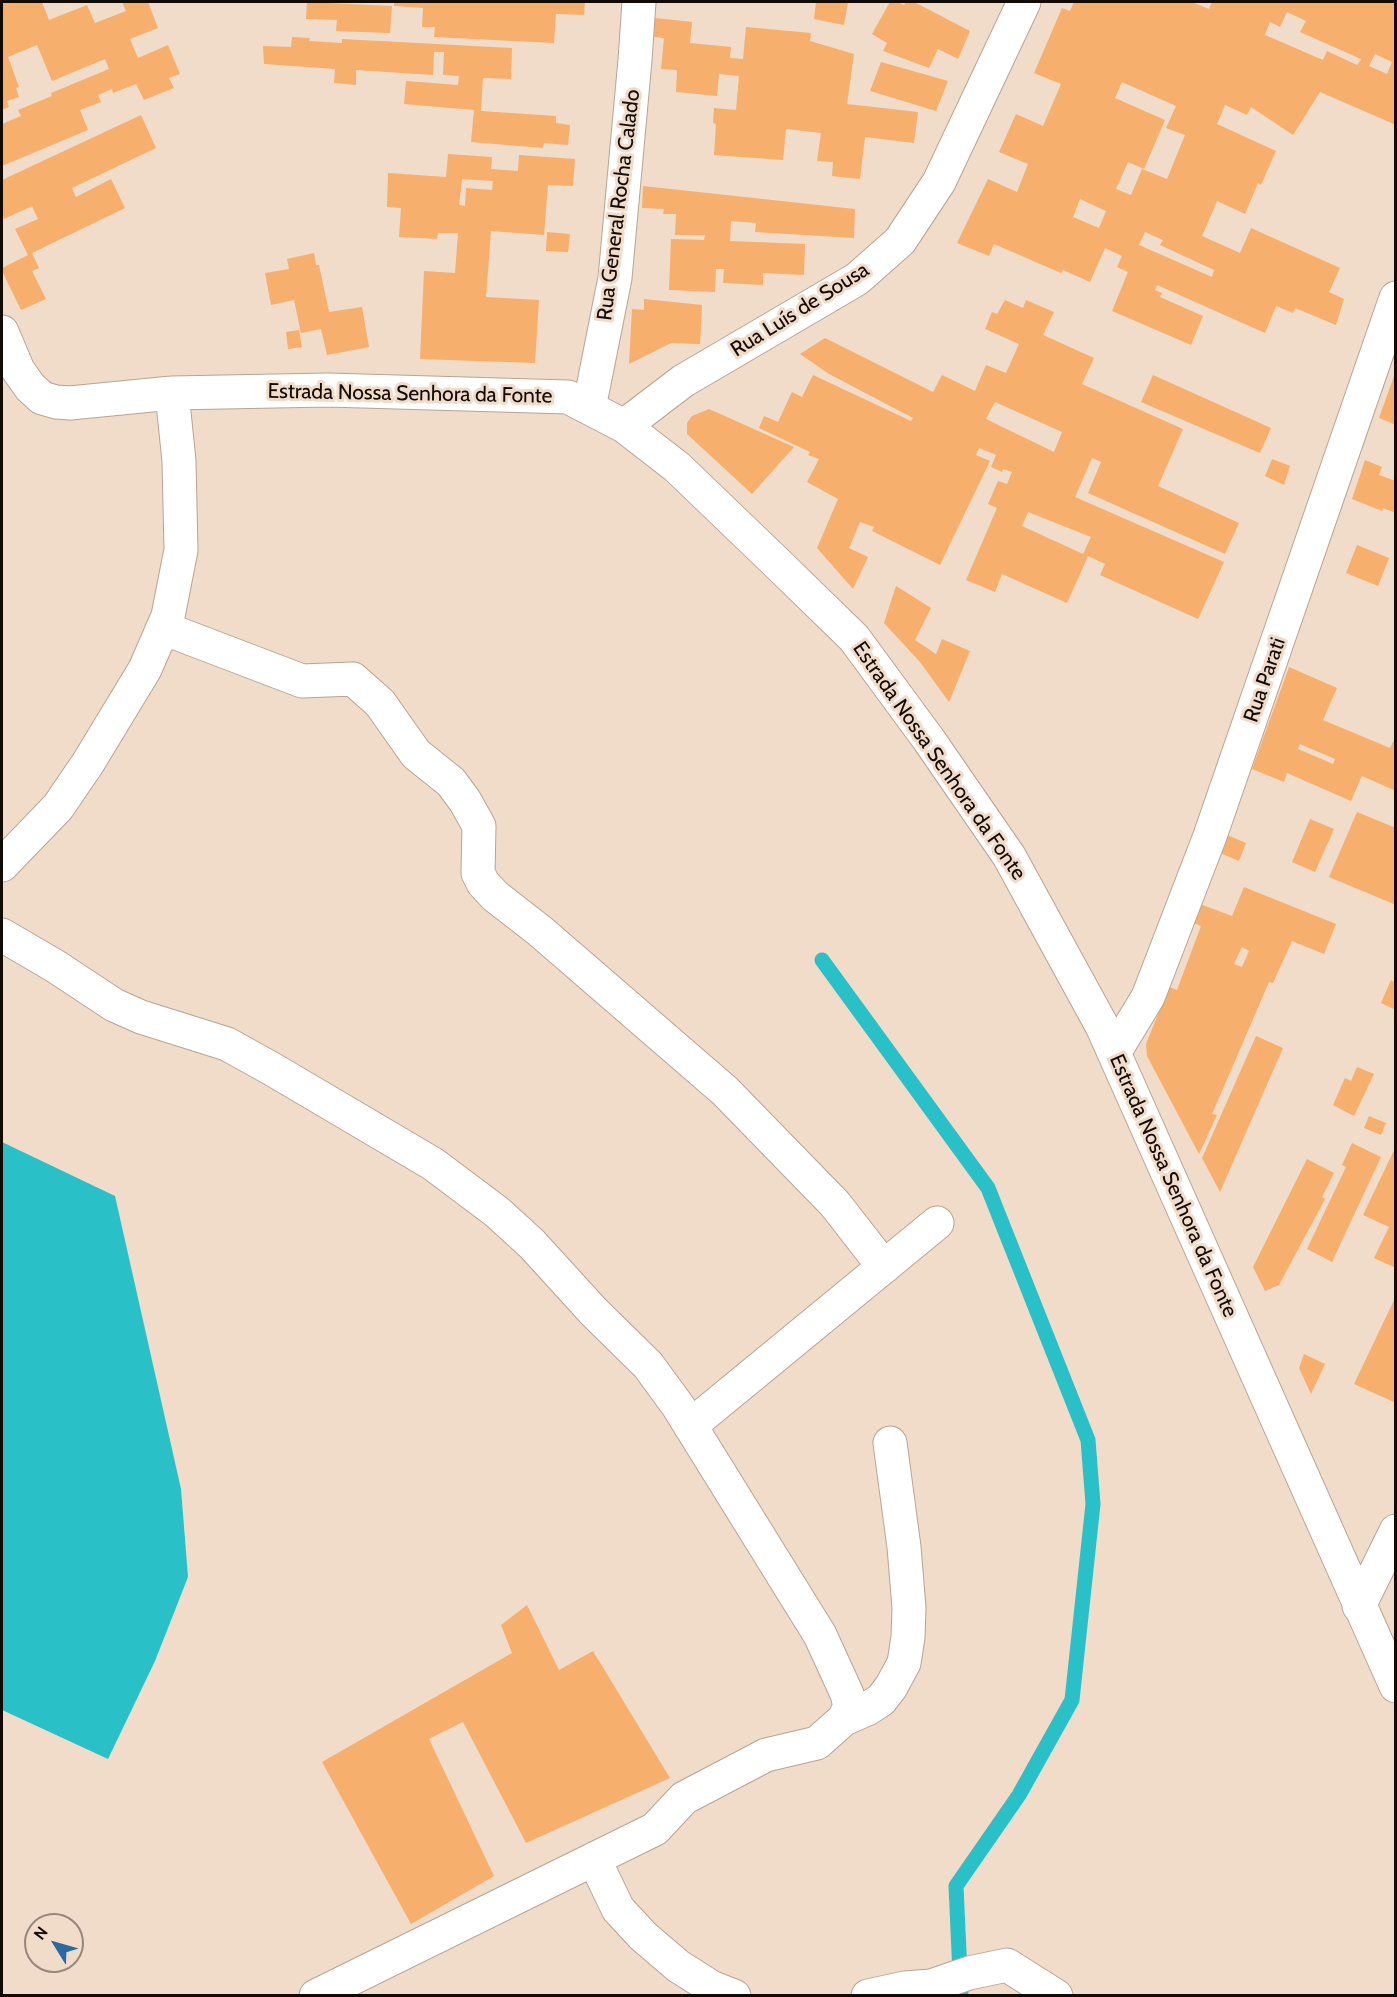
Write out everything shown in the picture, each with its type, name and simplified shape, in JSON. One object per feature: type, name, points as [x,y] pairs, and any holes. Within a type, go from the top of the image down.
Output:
[{"type":"street","name":"Rua General Rocha Calado","points":[[589,408],[615,278],[639,2]]},
{"type":"street","name":"Rua Luís de Sousa","points":[[624,426],[683,381],[857,279],[900,242],[939,183],[1024,2]]},
{"type":"street","name":"Rua Parati","points":[[1114,1053],[1148,997],[1206,847],[1395,298]]},
{"type":"street","name":"Estrada Nossa Senhora da Fonte","points":[[2,332],[18,370],[30,387],[42,398],[63,403],[172,393],[328,390],[568,397],[624,426],[677,467],[854,638],[929,740],[1009,856],[1102,1026],[1395,1686]]},
{"type":"street","points":[[2,865],[58,807],[88,763],[145,669],[168,616],[181,550],[179,461],[172,393]]},
{"type":"street","points":[[163,628],[302,681],[353,679],[360,685],[380,703],[416,754],[452,782],[465,801],[479,826],[478,873],[483,883],[495,896],[540,931],[725,1091],[835,1204],[884,1267]]},
{"type":"street","points":[[2,935],[55,966],[114,1005],[141,1017],[227,1044],[433,1164],[496,1212],[532,1244],[594,1312],[648,1365],[678,1406],[820,1635],[848,1694],[850,1706],[844,1719]]},
{"type":"street","points":[[690,1426],[937,1223]]},
{"type":"street","points":[[316,1995],[655,1829],[684,1798],[766,1755],[816,1743],[844,1719],[881,1700],[891,1687],[903,1663],[908,1637],[909,1608],[904,1547],[890,1443]]},
{"type":"street","points":[[1359,1606],[1395,1531]]},
{"type":"street","points":[[594,1858],[618,1909],[643,1936],[678,1966],[711,1987],[734,1995]]},
{"type":"street","points":[[868,1995],[939,1984],[969,1972],[1007,1965],[1056,1995]]},
{"type":"water","points":[[2,1142],[115,1196],[181,1489],[188,1577],[155,1661],[108,1759],[2,1710]]},
{"type":"building","points":[[2,2],[42,2],[49,20],[87,5],[95,23],[126,11],[122,2],[148,2],[158,28],[130,39],[138,58],[168,45],[180,74],[169,78],[174,88],[144,100],[136,84],[113,93],[112,89],[98,95],[101,102],[80,110],[88,130],[2,166],[2,124],[21,116],[18,110],[52,96],[51,93],[109,69],[105,59],[52,81],[37,45],[8,57],[19,87],[16,88],[19,97],[7,101],[9,107],[2,110]]},
{"type":"building","points":[[307,2],[392,6],[390,33],[336,31],[337,20],[306,19]]},
{"type":"building","points":[[394,2],[585,2],[584,15],[556,14],[554,43],[434,37],[435,27],[422,27],[423,8],[394,6]]},
{"type":"building","points":[[816,2],[848,2],[844,25],[814,19]]},
{"type":"building","points":[[890,2],[904,5],[906,2],[914,2],[970,31],[958,59],[938,49],[929,68],[883,51],[887,43],[872,34]]},
{"type":"building","points":[[1074,2],[1192,2],[1209,9],[1212,2],[1396,2],[1396,125],[1320,92],[1293,135],[1251,107],[1247,115],[1225,105],[1217,124],[1276,151],[1261,185],[1258,183],[1245,214],[1217,201],[1202,236],[1240,253],[1251,228],[1340,268],[1329,292],[1344,299],[1336,325],[1295,308],[1293,313],[1276,306],[1265,333],[1157,285],[1155,290],[1162,293],[1160,297],[1203,316],[1191,345],[1112,311],[1128,272],[1117,267],[1122,256],[1105,248],[1090,282],[1063,270],[1061,273],[994,244],[989,256],[957,243],[988,179],[1017,192],[1028,164],[999,152],[1016,114],[1043,126],[1061,84],[1034,73],[1062,8],[1070,11]],"holes":[[[1287,12],[1306,21],[1300,32],[1361,59],[1357,65],[1327,51],[1323,60],[1265,35],[1270,22],[1280,27]],[[1375,54],[1392,62],[1387,74],[1369,66]],[[1122,82],[1176,106],[1166,128],[1185,135],[1167,179],[1142,169],[1131,195],[1116,189],[1128,162],[1144,169],[1165,120],[1115,98]],[[1080,199],[1106,211],[1099,228],[1073,217]],[[1145,232],[1163,240],[1160,245],[1214,270],[1212,277],[1139,245]]]},
{"type":"building","points":[[655,18],[692,22],[690,43],[731,47],[730,58],[743,59],[746,27],[811,33],[810,41],[854,54],[847,104],[918,112],[914,143],[865,137],[860,179],[832,176],[833,162],[817,161],[821,133],[786,129],[783,160],[714,155],[716,124],[713,123],[714,108],[736,110],[739,76],[719,74],[717,96],[676,92],[677,70],[661,69],[664,38],[654,37]]},
{"type":"building","points":[[292,37],[310,38],[309,41],[342,43],[342,39],[512,48],[511,79],[483,78],[481,111],[556,116],[556,123],[570,125],[568,145],[544,143],[543,148],[471,142],[474,110],[404,104],[406,81],[458,85],[459,76],[443,75],[444,52],[434,52],[433,75],[356,70],[356,85],[334,83],[335,69],[264,64],[263,46],[291,47]]},
{"type":"building","points":[[881,62],[948,81],[936,111],[870,91]]},
{"type":"building","points":[[141,115],[156,148],[72,188],[76,197],[111,179],[125,208],[32,253],[39,268],[32,271],[46,299],[21,310],[2,268],[28,255],[15,229],[38,219],[32,206],[4,219],[2,180]]},
{"type":"building","points":[[448,154],[492,157],[491,169],[518,171],[519,155],[575,159],[573,186],[548,185],[544,235],[491,231],[486,297],[539,300],[535,363],[420,359],[424,271],[455,273],[458,233],[438,233],[437,239],[399,237],[401,208],[387,207],[388,173],[446,177]],"holes":[[[462,179],[493,181],[492,190],[466,188],[465,206],[459,205]]]},
{"type":"building","points":[[643,186],[855,209],[854,238],[755,232],[756,223],[731,221],[730,241],[805,244],[804,275],[763,273],[763,285],[723,283],[724,269],[716,269],[715,292],[669,290],[671,239],[704,240],[705,235],[675,235],[676,214],[663,214],[664,209],[642,208]]},
{"type":"building","points":[[547,232],[570,234],[568,252],[546,251]]},
{"type":"building","points":[[314,253],[316,265],[319,265],[329,312],[362,307],[369,347],[327,355],[321,329],[301,333],[294,300],[271,305],[265,273],[289,269],[287,259]]},
{"type":"building","points":[[644,299],[702,305],[700,344],[671,343],[629,364],[632,309],[644,310]]},
{"type":"building","points":[[1005,300],[1023,308],[1026,300],[1054,312],[1043,335],[1094,358],[1082,384],[1183,429],[1158,486],[1239,523],[1225,554],[1088,493],[1101,462],[1092,458],[1075,497],[1224,562],[1198,619],[1100,575],[1105,564],[1088,556],[1067,603],[1002,574],[995,592],[966,580],[997,508],[988,504],[998,481],[1007,484],[1012,472],[1003,469],[1002,472],[991,467],[996,455],[979,448],[976,455],[990,461],[940,565],[872,531],[874,527],[860,522],[849,548],[868,557],[853,589],[817,548],[838,499],[807,482],[819,459],[808,455],[810,452],[759,428],[764,416],[778,422],[792,392],[802,397],[813,375],[911,421],[913,418],[829,374],[800,354],[825,338],[933,392],[942,375],[975,391],[986,365],[1006,373],[1019,344],[985,329],[992,312],[997,314]],"holes":[[[995,402],[1062,432],[1054,452],[986,419]],[[1028,512],[1091,537],[1083,554],[1022,526]]]},
{"type":"building","points":[[299,330],[302,347],[288,349],[286,332]]},
{"type":"building","points":[[1153,375],[1271,428],[1260,453],[1141,402]]},
{"type":"building","points":[[1394,376],[1396,377],[1396,425],[1379,418]]},
{"type":"building","points":[[709,409],[794,447],[752,494],[687,434],[687,423],[692,416]]},
{"type":"building","points":[[1272,459],[1290,466],[1284,485],[1265,476]]},
{"type":"building","points":[[1365,460],[1382,467],[1379,475],[1396,481],[1396,513],[1383,508],[1382,511],[1352,499]]},
{"type":"building","points":[[1357,545],[1389,558],[1378,586],[1346,573]]},
{"type":"building","points":[[896,586],[931,608],[915,640],[936,654],[942,639],[970,651],[949,702],[920,662],[884,623]]},
{"type":"building","points":[[1289,667],[1337,688],[1323,720],[1390,748],[1396,736],[1396,791],[1362,776],[1351,801],[1287,773],[1284,782],[1252,769]],"holes":[[[1300,744],[1335,759],[1333,764],[1298,749]]]},
{"type":"building","points":[[1357,812],[1396,828],[1396,905],[1329,877]]},
{"type":"building","points":[[1310,819],[1334,829],[1315,872],[1292,862]]},
{"type":"building","points":[[1227,835],[1246,843],[1239,861],[1220,853]]},
{"type":"building","points":[[1244,887],[1336,924],[1324,954],[1292,941],[1273,983],[1269,982],[1212,1114],[1217,1115],[1199,1154],[1147,1056],[1146,1044],[1169,987],[1177,990],[1201,926],[1193,923],[1200,904],[1232,916]],"holes":[[[1242,947],[1249,951],[1242,967],[1234,964]]]},
{"type":"building","points":[[1391,980],[1396,983],[1396,1010],[1381,1003]]},
{"type":"building","points":[[1256,1036],[1283,1048],[1220,1192],[1202,1158]]},
{"type":"building","points":[[1357,1067],[1374,1074],[1354,1116],[1333,1105],[1345,1078],[1351,1081]]},
{"type":"building","points":[[1369,1116],[1386,1123],[1381,1135],[1364,1128]]},
{"type":"building","points":[[1352,1143],[1381,1157],[1332,1262],[1307,1249],[1346,1167],[1342,1165]]},
{"type":"building","points":[[1396,1146],[1396,1268],[1374,1258],[1389,1227],[1363,1215]]},
{"type":"building","points":[[1307,1159],[1334,1173],[1322,1197],[1325,1199],[1279,1285],[1265,1291],[1253,1267]]},
{"type":"building","points":[[1396,1296],[1396,1403],[1354,1384]]},
{"type":"building","points":[[1304,1354],[1325,1364],[1311,1394],[1299,1368]]},
{"type":"building","points":[[527,1605],[559,1670],[593,1651],[670,1778],[526,1843],[463,1722],[429,1739],[494,1876],[411,1924],[322,1762],[512,1653],[501,1625]]},
{"type":"waterway","points":[[822,960],[988,1188],[1088,1440],[1093,1504],[1072,1700],[1019,1795],[956,1886],[961,1996]]}]
